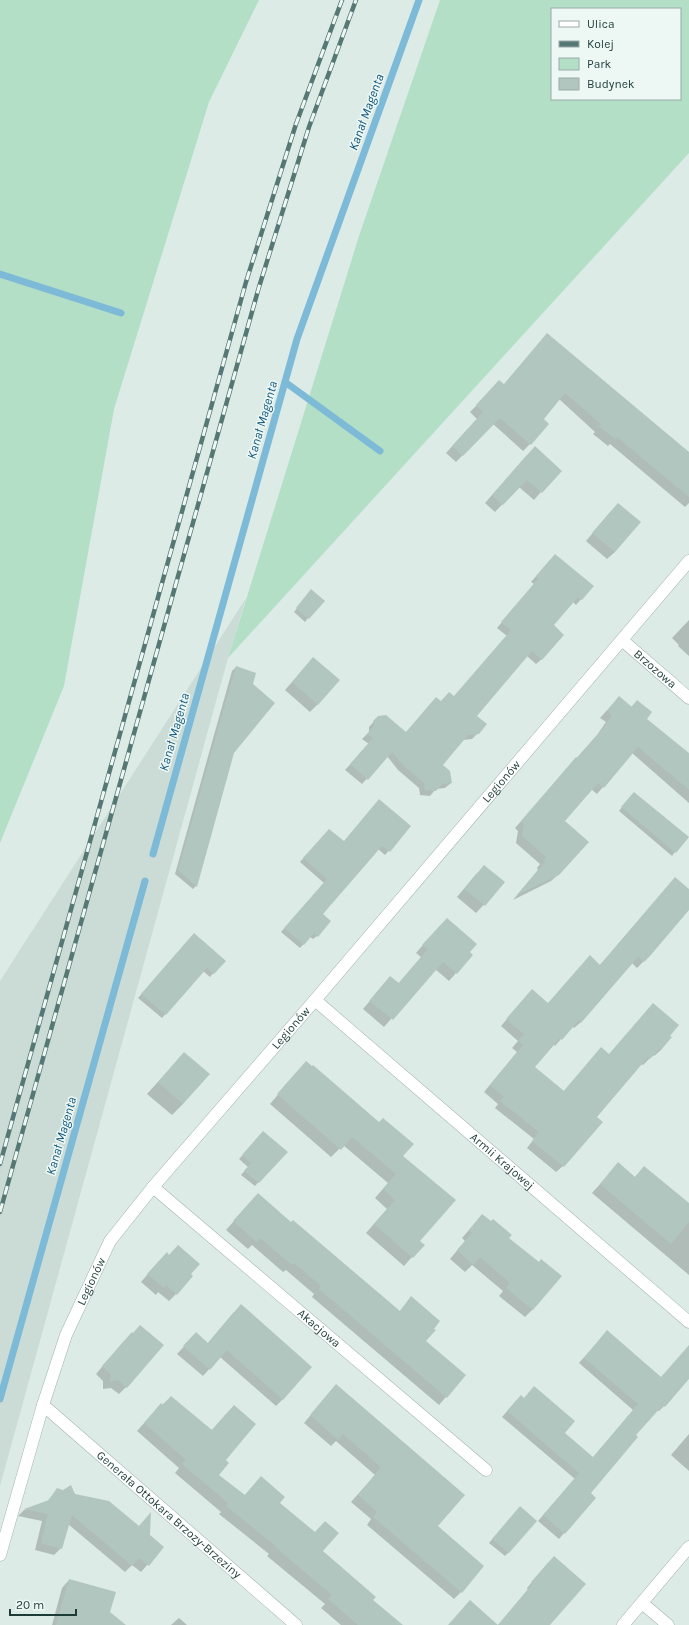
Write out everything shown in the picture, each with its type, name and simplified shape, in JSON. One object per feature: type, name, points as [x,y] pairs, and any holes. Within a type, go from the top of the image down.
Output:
[{"type":"street","name":"Legionów","points":[[0,1555],[43,1405],[66,1335],[110,1241],[153,1187],[315,1000],[689,561]]},
{"type":"street","name":"Brzozowa","points":[[622,640],[689,698]]},
{"type":"street","name":"Armii Krajowej","points":[[315,1000],[689,1322]]},
{"type":"street","name":"Akacjowa","points":[[153,1187],[486,1470]]},
{"type":"street","name":"Generała Ottokara Brzozy-Brzeziny","points":[[43,1405],[282,1621],[296,1625]]},
{"type":"street","points":[[623,1625],[689,1547]]},
{"type":"street","points":[[642,1603],[668,1625]]},
{"type":"shaded area","points":[[246,598],[228,658],[0,1486],[0,981]]},
{"type":"green space","points":[[0,0],[259,0],[209,102],[114,409],[64,686],[0,843]]},
{"type":"green space","points":[[440,0],[689,0],[689,153],[228,658],[359,236]]},
{"type":"building","points":[[547,333],[689,452],[689,497],[617,437],[616,440],[599,426],[601,424],[565,393],[544,419],[549,424],[531,445],[500,418],[463,456],[452,446],[483,412],[476,405],[499,380],[504,384]]},
{"type":"building","points":[[535,446],[562,471],[542,493],[527,480],[503,505],[492,495]]},
{"type":"building","points":[[618,503],[641,522],[615,552],[592,533]]},
{"type":"building","points":[[555,554],[594,586],[582,600],[578,597],[554,625],[564,635],[542,660],[532,651],[477,716],[487,724],[479,734],[468,735],[443,765],[450,771],[452,783],[442,784],[436,791],[425,790],[424,783],[403,765],[392,752],[368,780],[350,764],[373,738],[367,734],[374,726],[373,721],[378,716],[386,715],[406,732],[436,697],[441,701],[449,692],[454,696],[511,630],[501,622],[538,579],[536,576]]},
{"type":"building","points":[[311,589],[325,601],[309,619],[296,608]]},
{"type":"building","points":[[313,657],[340,680],[318,705],[292,682]]},
{"type":"building","points":[[236,666],[256,673],[253,684],[275,703],[234,753],[197,887],[178,870]]},
{"type":"building","points":[[619,696],[632,707],[637,700],[652,712],[647,719],[689,753],[689,790],[638,747],[604,788],[598,783],[565,821],[589,842],[559,875],[517,895],[545,862],[543,861],[546,857],[522,836],[524,824],[521,821],[604,727],[612,715],[607,711]]},
{"type":"building","points":[[634,792],[689,837],[676,853],[621,807]]},
{"type":"building","points":[[379,799],[411,826],[390,852],[382,846],[323,914],[331,921],[318,937],[314,933],[304,945],[284,928],[327,879],[303,858],[329,829],[344,841]]},
{"type":"building","points":[[484,865],[505,882],[485,906],[464,889]]},
{"type":"building","points":[[675,877],[689,889],[689,910],[650,956],[644,962],[638,957],[581,1023],[579,1020],[562,1040],[560,1038],[535,1067],[564,1091],[601,1047],[609,1054],[653,1003],[679,1025],[670,1036],[672,1037],[661,1050],[659,1049],[650,1059],[648,1057],[597,1117],[603,1122],[564,1167],[532,1141],[539,1132],[500,1101],[504,1097],[490,1085],[523,1045],[518,1041],[524,1034],[506,1019],[532,989],[548,1003],[590,955],[600,965]]},
{"type":"building","points":[[447,918],[477,944],[470,952],[473,955],[457,974],[443,962],[393,1020],[369,1001],[390,976],[399,983],[428,949],[422,945]]},
{"type":"building","points":[[194,933],[226,961],[214,974],[207,968],[166,1015],[141,994]]},
{"type":"building","points":[[184,1052],[210,1074],[183,1104],[158,1082]]},
{"type":"building","points":[[306,1061],[312,1066],[313,1065],[379,1122],[383,1118],[414,1144],[403,1156],[456,1200],[420,1241],[425,1245],[413,1258],[374,1224],[395,1200],[383,1189],[396,1174],[352,1137],[341,1150],[277,1094]]},
{"type":"building","points":[[263,1131],[288,1152],[259,1183],[244,1171],[251,1163],[242,1155]]},
{"type":"building","points":[[618,1162],[635,1177],[644,1166],[689,1203],[689,1222],[671,1244],[600,1184]]},
{"type":"building","points":[[258,1193],[291,1222],[293,1220],[400,1311],[411,1296],[440,1321],[434,1329],[436,1330],[426,1341],[466,1375],[447,1398],[319,1289],[321,1286],[294,1263],[292,1265],[260,1238],[257,1242],[233,1221]]},
{"type":"building","points":[[482,1214],[491,1221],[493,1219],[512,1235],[509,1238],[539,1262],[541,1259],[562,1276],[533,1310],[506,1288],[510,1283],[480,1257],[473,1265],[457,1250],[472,1233],[469,1230]]},
{"type":"building","points":[[178,1245],[200,1264],[191,1274],[193,1276],[177,1295],[166,1285],[164,1288],[147,1274],[167,1252],[169,1255]]},
{"type":"building","points":[[241,1304],[312,1367],[283,1400],[227,1350],[210,1370],[183,1346],[196,1332],[208,1343]]},
{"type":"building","points":[[140,1325],[164,1345],[127,1388],[118,1380],[110,1382],[111,1374],[102,1366]]},
{"type":"building","points":[[607,1330],[661,1377],[689,1345],[689,1379],[665,1407],[663,1405],[636,1435],[638,1437],[591,1493],[596,1498],[565,1534],[543,1515],[579,1473],[507,1411],[521,1395],[524,1398],[534,1386],[575,1421],[565,1433],[593,1457],[638,1404],[584,1358]]},
{"type":"building","points":[[336,1384],[465,1495],[438,1526],[484,1566],[462,1593],[373,1517],[377,1512],[358,1495],[381,1467],[343,1434],[338,1440],[310,1415]]},
{"type":"building","points":[[171,1396],[212,1430],[234,1405],[256,1424],[226,1460],[229,1463],[219,1475],[245,1495],[261,1476],[285,1497],[280,1503],[315,1532],[325,1521],[339,1533],[323,1551],[376,1597],[373,1600],[403,1625],[358,1625],[328,1599],[332,1595],[275,1547],[276,1546],[226,1506],[228,1503],[182,1464],[186,1460],[144,1423],[161,1403],[163,1405]]},
{"type":"building","points":[[71,1485],[75,1494],[109,1501],[139,1526],[151,1512],[150,1535],[164,1547],[149,1566],[139,1558],[132,1566],[72,1515],[62,1549],[41,1543],[48,1514],[24,1509],[49,1500],[57,1488],[63,1490]]},
{"type":"building","points":[[520,1506],[537,1521],[509,1553],[492,1539]]},
{"type":"building","points":[[554,1556],[586,1584],[550,1625],[498,1625],[533,1583],[531,1582]]},
{"type":"building","points":[[69,1579],[116,1592],[110,1612],[126,1625],[56,1625]]},
{"type":"building","points":[[470,1600],[498,1625],[448,1625]]},
{"type":"waterway","name":"Kanał Magenta","points":[[153,854],[297,339],[419,0]]},
{"type":"waterway","points":[[0,274],[121,313]]},
{"type":"waterway","points":[[285,382],[380,451]]},
{"type":"waterway","name":"Kanał Magenta","points":[[0,1399],[145,881]]},
{"type":"railway","points":[[0,1164],[246,282],[296,124],[342,0]]},
{"type":"railway","points":[[0,1212],[259,287],[309,127],[356,0]]}]
